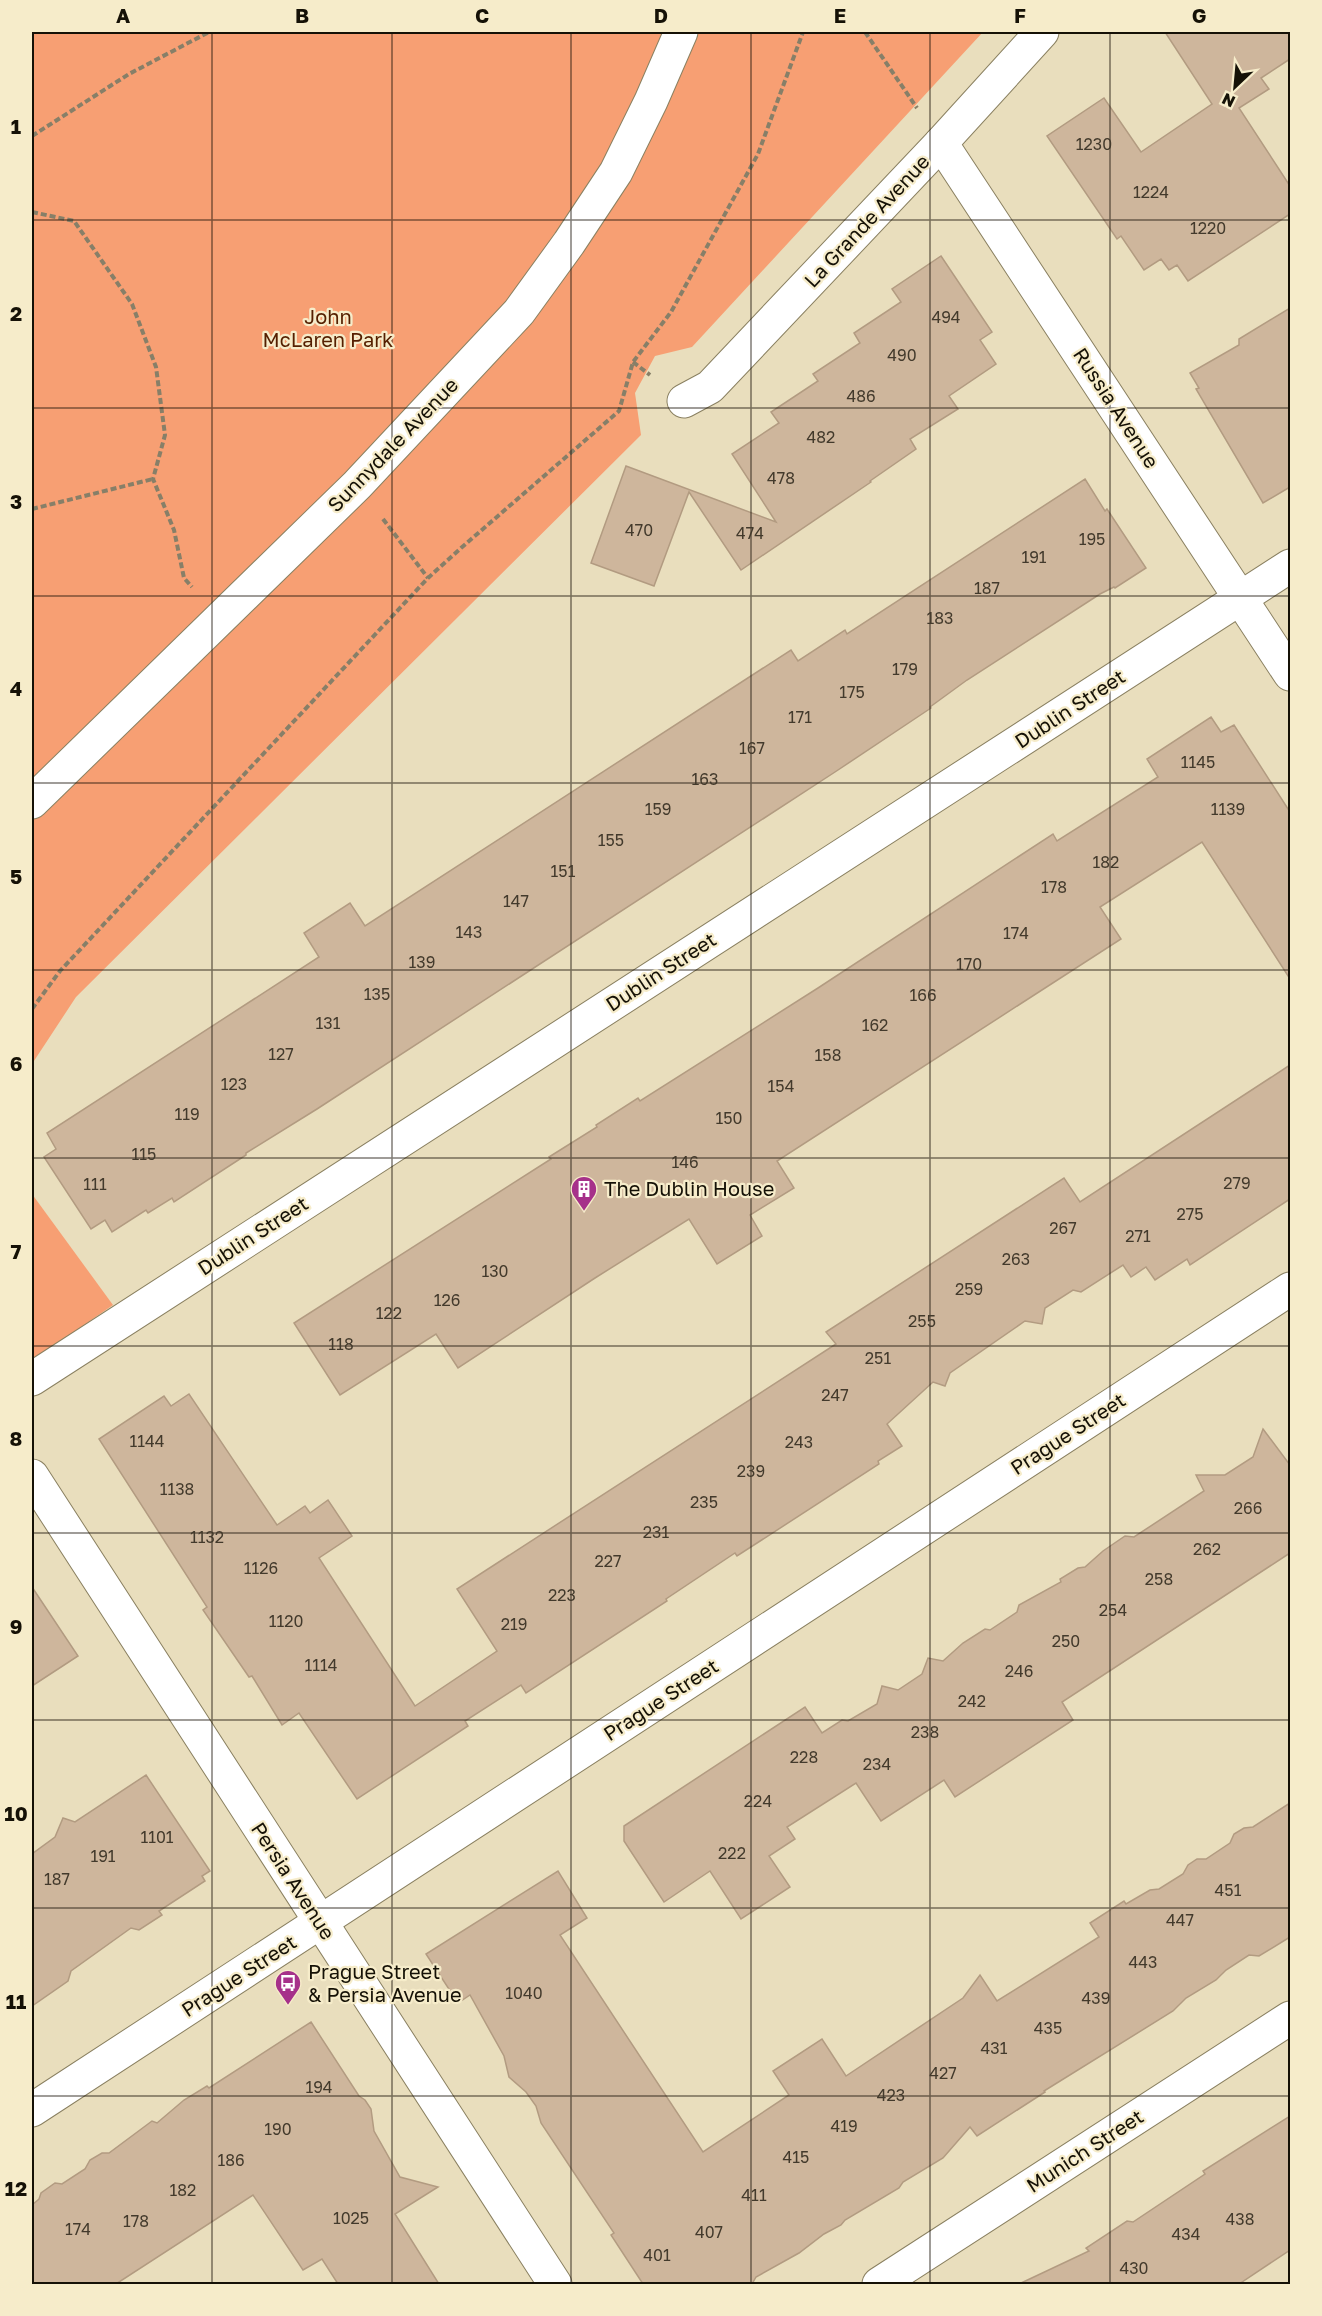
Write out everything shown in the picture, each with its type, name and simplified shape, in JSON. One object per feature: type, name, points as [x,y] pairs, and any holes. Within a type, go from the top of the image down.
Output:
[{"type":"street","name":"Sunnydale Avenue","points":[[32,802],[357,485],[519,312],[570,243],[616,172],[651,101],[681,32]]},
{"type":"street","name":"La Grande Avenue","points":[[684,401],[710,387],[941,143],[1042,32]]},
{"type":"street","name":"Russia Avenue","points":[[941,143],[1290,674]]},
{"type":"street","name":"Dublin Street","points":[[32,1378],[1290,566]]},
{"type":"street","name":"Prague Street","points":[[32,2110],[1290,1289]]},
{"type":"street","name":"Persia Avenue","points":[[32,1476],[555,2284]]},
{"type":"street","name":"Munich Street","points":[[879,2284],[1290,2018]]},
{"type":"path","points":[[32,136],[129,74],[208,32]]},
{"type":"path","points":[[32,1009],[60,971],[428,578],[619,411],[633,362],[671,312],[758,154],[803,32]]},
{"type":"path","points":[[865,32],[941,143]]},
{"type":"path","points":[[32,212],[74,221],[132,304],[156,367],[165,435],[153,479],[174,530],[184,578],[219,618]]},
{"type":"path","points":[[32,509],[153,479]]},
{"type":"path","points":[[357,485],[428,578]]},
{"type":"green space","name":"John McLaren Park","points":[[32,32],[983,32],[692,347],[655,356],[635,393],[641,435],[76,997],[32,1064]]},
{"type":"green space","points":[[32,1194],[113,1305],[32,1361]]},
{"type":"building","points":[[1165,32],[1290,32],[1290,59],[1261,78],[1269,89],[1239,108],[1290,186],[1290,214],[1188,281],[1177,265],[1169,270],[1161,259],[1144,270],[1121,236],[1117,239],[1047,136],[1104,98],[1141,152],[1212,104]]},
{"type":"building","points":[[941,256],[992,332],[980,340],[996,364],[949,396],[958,409],[910,439],[916,449],[741,570],[689,492],[654,586],[591,563],[626,466],[776,522],[732,454],[779,423],[771,412],[818,381],[813,374],[860,343],[854,333],[901,302],[892,289]]},
{"type":"building","points":[[1290,308],[1290,487],[1263,503],[1196,389],[1199,388],[1190,373],[1239,345],[1239,339]]},
{"type":"building","points":[[1085,479],[1146,568],[1115,588],[1100,594],[967,680],[931,708],[835,772],[246,1153],[174,1202],[172,1198],[148,1213],[146,1210],[112,1232],[105,1220],[91,1229],[44,1157],[56,1149],[47,1133],[319,957],[304,933],[350,903],[365,926],[791,650],[798,661],[845,630],[847,634]]},
{"type":"building","points":[[1211,717],[1221,732],[1234,725],[1290,812],[1290,979],[1202,842],[1100,907],[1121,939],[777,1161],[794,1188],[750,1215],[762,1236],[717,1264],[689,1219],[458,1368],[436,1334],[340,1395],[294,1323],[551,1159],[549,1157],[597,1127],[596,1125],[638,1098],[640,1101],[818,988],[1053,834],[1057,841],[1158,777],[1147,759]]},
{"type":"building","points":[[1290,1065],[1290,1199],[1190,1265],[1187,1259],[1155,1280],[1146,1267],[1131,1277],[1123,1265],[1081,1292],[1073,1290],[1045,1308],[1042,1324],[1025,1321],[950,1373],[945,1386],[933,1382],[887,1424],[902,1446],[878,1461],[879,1464],[737,1556],[735,1553],[666,1599],[667,1601],[526,1693],[521,1685],[465,1721],[468,1726],[357,1799],[299,1713],[282,1725],[252,1676],[249,1677],[203,1610],[207,1607],[99,1439],[164,1396],[171,1406],[189,1394],[277,1525],[305,1506],[310,1513],[328,1500],[352,1536],[319,1558],[415,1706],[497,1651],[457,1589],[836,1344],[826,1332],[1064,1178],[1080,1202]]},
{"type":"building","points":[[1263,1429],[1290,1465],[1290,1553],[1062,1702],[1073,1720],[955,1797],[944,1780],[881,1821],[856,1783],[787,1827],[795,1839],[769,1856],[790,1887],[741,1919],[710,1871],[664,1902],[624,1841],[624,1826],[805,1707],[822,1733],[842,1720],[848,1721],[877,1704],[882,1686],[898,1690],[922,1674],[928,1658],[943,1661],[963,1643],[985,1629],[990,1630],[1017,1612],[1019,1605],[1061,1582],[1060,1579],[1078,1568],[1085,1567],[1125,1536],[1134,1537],[1204,1491],[1196,1475],[1225,1475],[1253,1457]]},
{"type":"building","points":[[32,1587],[78,1656],[32,1686]]},
{"type":"building","points":[[146,1775],[210,1871],[202,1876],[205,1881],[159,1911],[162,1915],[139,1930],[131,1928],[71,1971],[68,1981],[32,2006],[32,1854],[55,1837],[63,1818],[75,1822]]},
{"type":"building","points":[[1290,1803],[1290,1937],[1259,1956],[1249,1955],[1226,1970],[1216,1980],[1186,1998],[1173,2011],[1044,2091],[977,2136],[970,2127],[943,2158],[903,2182],[899,2188],[845,2220],[799,2253],[756,2277],[752,2284],[643,2284],[611,2235],[614,2233],[541,2123],[536,2106],[526,2092],[509,2077],[504,2056],[470,1995],[458,2003],[426,1954],[558,1871],[587,1918],[560,1935],[703,2152],[789,2095],[773,2071],[822,2039],[846,2076],[963,1998],[980,1975],[997,2001],[1099,1937],[1090,1923],[1124,1901],[1126,1904],[1150,1890],[1159,1889],[1183,1874],[1188,1865],[1197,1859],[1206,1859],[1230,1843],[1234,1834],[1244,1828],[1253,1827]]},
{"type":"building","points":[[311,2022],[359,2096],[371,2109],[374,2131],[400,2177],[438,2187],[395,2214],[439,2284],[338,2284],[322,2259],[303,2270],[253,2195],[116,2284],[32,2284],[32,2205],[39,2199],[41,2193],[55,2183],[62,2184],[85,2169],[90,2160],[102,2153],[109,2153],[152,2121],[157,2123],[184,2100],[207,2086],[209,2088]]},
{"type":"building","points":[[1290,2116],[1290,2250],[1239,2284],[1019,2284],[1089,2251],[1086,2248],[1127,2221],[1133,2222],[1205,2174],[1203,2171]]},
{"type":"place","name":"The Dublin House","points":[[584,1212]]},
{"type":"place","name":"Prague Street & Persia Avenue","points":[[288,2006]]}]
